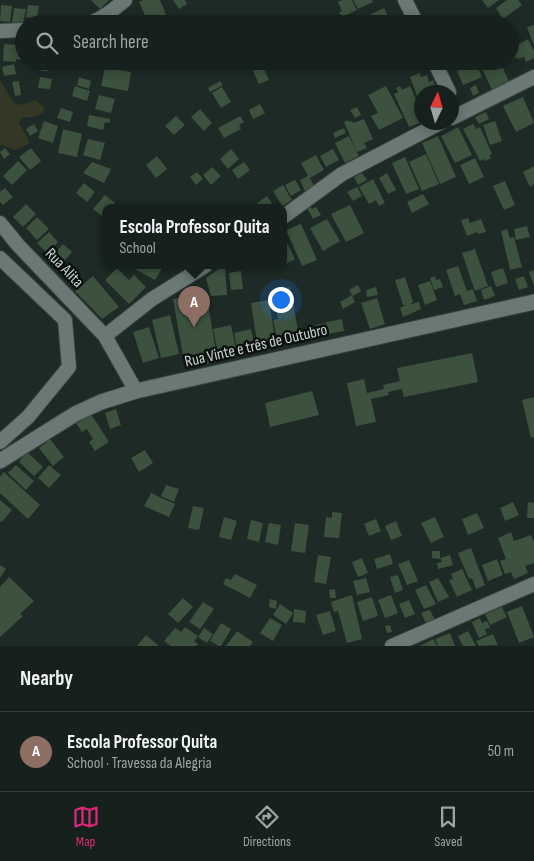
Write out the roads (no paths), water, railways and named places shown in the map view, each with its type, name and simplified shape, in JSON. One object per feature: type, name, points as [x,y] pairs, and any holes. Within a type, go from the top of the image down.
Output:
[{"type":"street","points":[[106,15],[124,0]]},
{"type":"street","points":[[405,0],[412,15]]},
{"type":"street","points":[[0,31],[15,30]]},
{"type":"street","points":[[438,70],[446,85]]},
{"type":"street","points":[[459,114],[534,76]]},
{"type":"street","points":[[287,214],[342,174],[427,130]]},
{"type":"street","name":"Rua Alita","points":[[0,223],[18,245],[105,336],[136,391]]},
{"type":"street","points":[[0,258],[66,320],[69,367],[28,417],[0,442]]},
{"type":"street","points":[[105,336],[152,299],[200,269]]},
{"type":"street","name":"Rua Vinte e três de Outubro","points":[[0,461],[75,414],[100,402],[136,391],[534,302]]},
{"type":"street","points":[[392,646],[534,584]]},
{"type":"place","name":"Escola Professor Quita","points":[[194,327]]}]
